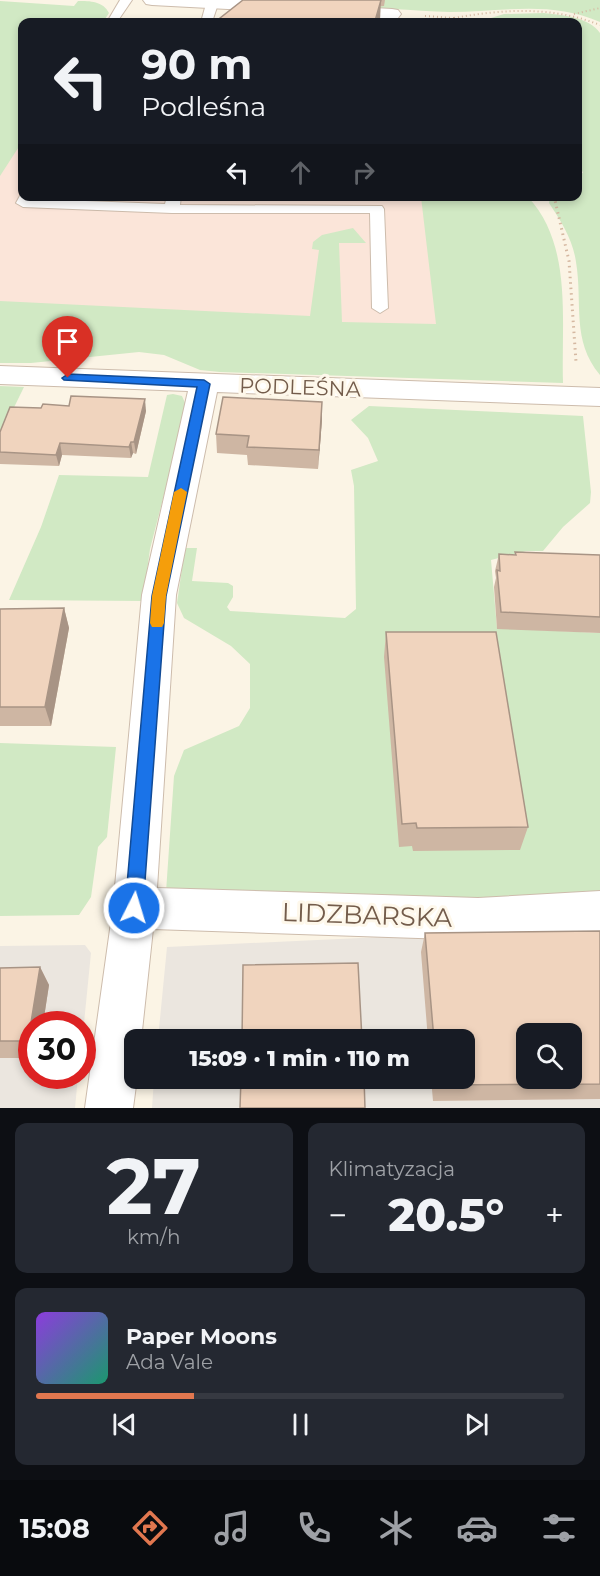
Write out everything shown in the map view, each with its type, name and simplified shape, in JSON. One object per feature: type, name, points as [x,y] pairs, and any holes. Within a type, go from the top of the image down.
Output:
[{"type":"street","points":[[152,0],[297,8]]},
{"type":"street","points":[[320,10],[364,18],[392,14]]},
{"type":"street","name":"PODLEŚNA","points":[[0,375],[589,397]]},
{"type":"street","points":[[109,1108],[134,908],[159,596],[204,384]]},
{"type":"street","name":"LIDZBARSKA","points":[[134,908],[478,919],[600,912]]},
{"type":"lane","points":[[115,18],[126,0]]},
{"type":"lane","points":[[209,18],[222,3]]},
{"type":"lane","points":[[24,201],[23,203],[173,203],[377,209],[380,308]]},
{"type":"path","points":[[454,18],[520,11],[572,14],[600,8]]},
{"type":"path","points":[[572,14],[581,18]]},
{"type":"path","points":[[582,18],[600,26]]},
{"type":"path","points":[[555,201],[569,261],[589,397]]},
{"type":"shaded area","points":[[18,131],[18,201],[461,201],[485,336],[0,331],[0,158]]},
{"type":"shaded area","points":[[600,935],[600,1108],[152,1108],[153,1089],[475,1089],[475,1029],[159,1029],[167,947],[381,937],[454,939]]},
{"type":"shaded area","points":[[85,945],[91,953],[85,1011],[18,1011],[18,1089],[77,1089],[75,1108],[0,1108],[0,946]]},
{"type":"green space","points":[[326,0],[600,0],[600,22],[581,15],[544,9],[450,12],[335,5]]},
{"type":"green space","points":[[0,1],[74,6],[78,1],[100,4],[109,13],[106,18],[18,18],[18,148],[0,176]]},
{"type":"green space","points":[[544,13],[574,18],[491,18],[504,14]]},
{"type":"green space","points":[[582,20],[600,33],[600,375],[591,362],[582,335],[578,277],[572,246],[549,203],[549,201],[582,201]]},
{"type":"green space","points":[[421,201],[531,201],[542,216],[552,238],[558,261],[562,285],[563,383],[220,372],[200,370],[164,355],[139,352],[31,363],[0,363],[0,301],[310,316],[319,250],[312,249],[313,242],[322,235],[353,228],[366,243],[339,243],[342,322],[436,324]]},
{"type":"green space","points":[[0,386],[24,387],[0,436]]},
{"type":"green space","points":[[167,395],[182,396],[185,413],[150,549],[143,601],[9,600],[41,527],[59,475],[148,477]]},
{"type":"green space","points":[[369,406],[583,416],[591,492],[590,503],[563,527],[543,551],[526,551],[491,560],[497,628],[600,633],[600,892],[520,900],[166,892],[174,776],[184,750],[239,726],[250,708],[250,664],[231,646],[184,618],[177,603],[185,548],[197,548],[192,581],[228,583],[233,586],[233,597],[227,607],[230,611],[345,618],[356,609],[354,486],[351,470],[378,461],[368,438],[351,420]]},
{"type":"green space","points":[[0,743],[116,747],[107,837],[98,847],[91,897],[79,915],[0,916]]},
{"type":"building","points":[[243,0],[381,0],[376,18],[220,18]]},
{"type":"building","points":[[71,396],[145,399],[134,442],[131,442],[129,447],[60,443],[56,455],[0,452],[0,432],[10,407],[41,408],[43,404],[69,406]]},
{"type":"building","points":[[223,397],[322,402],[319,450],[247,447],[249,436],[216,434]]},
{"type":"building","points":[[515,552],[600,555],[600,617],[501,612],[497,570],[500,571],[499,554],[516,555]]},
{"type":"building","points":[[64,608],[45,707],[0,707],[0,609]]},
{"type":"building","points":[[386,632],[496,632],[528,827],[417,828],[416,823],[402,824]]},
{"type":"building","points":[[600,931],[600,1084],[582,1084],[582,1023],[516,1023],[516,1085],[475,1085],[475,1029],[433,1029],[425,933]]},
{"type":"building","points":[[358,963],[361,1029],[242,1029],[243,965]]},
{"type":"building","points":[[40,967],[33,1011],[18,1011],[18,1041],[0,1041],[0,968]]},
{"type":"building","points":[[241,1089],[364,1089],[365,1108],[240,1108]]},
{"type":"slow traffic","points":[[157,623],[159,596],[181,492]]},
{"type":"route","points":[[68,378],[204,384],[159,596],[134,908]]}]
